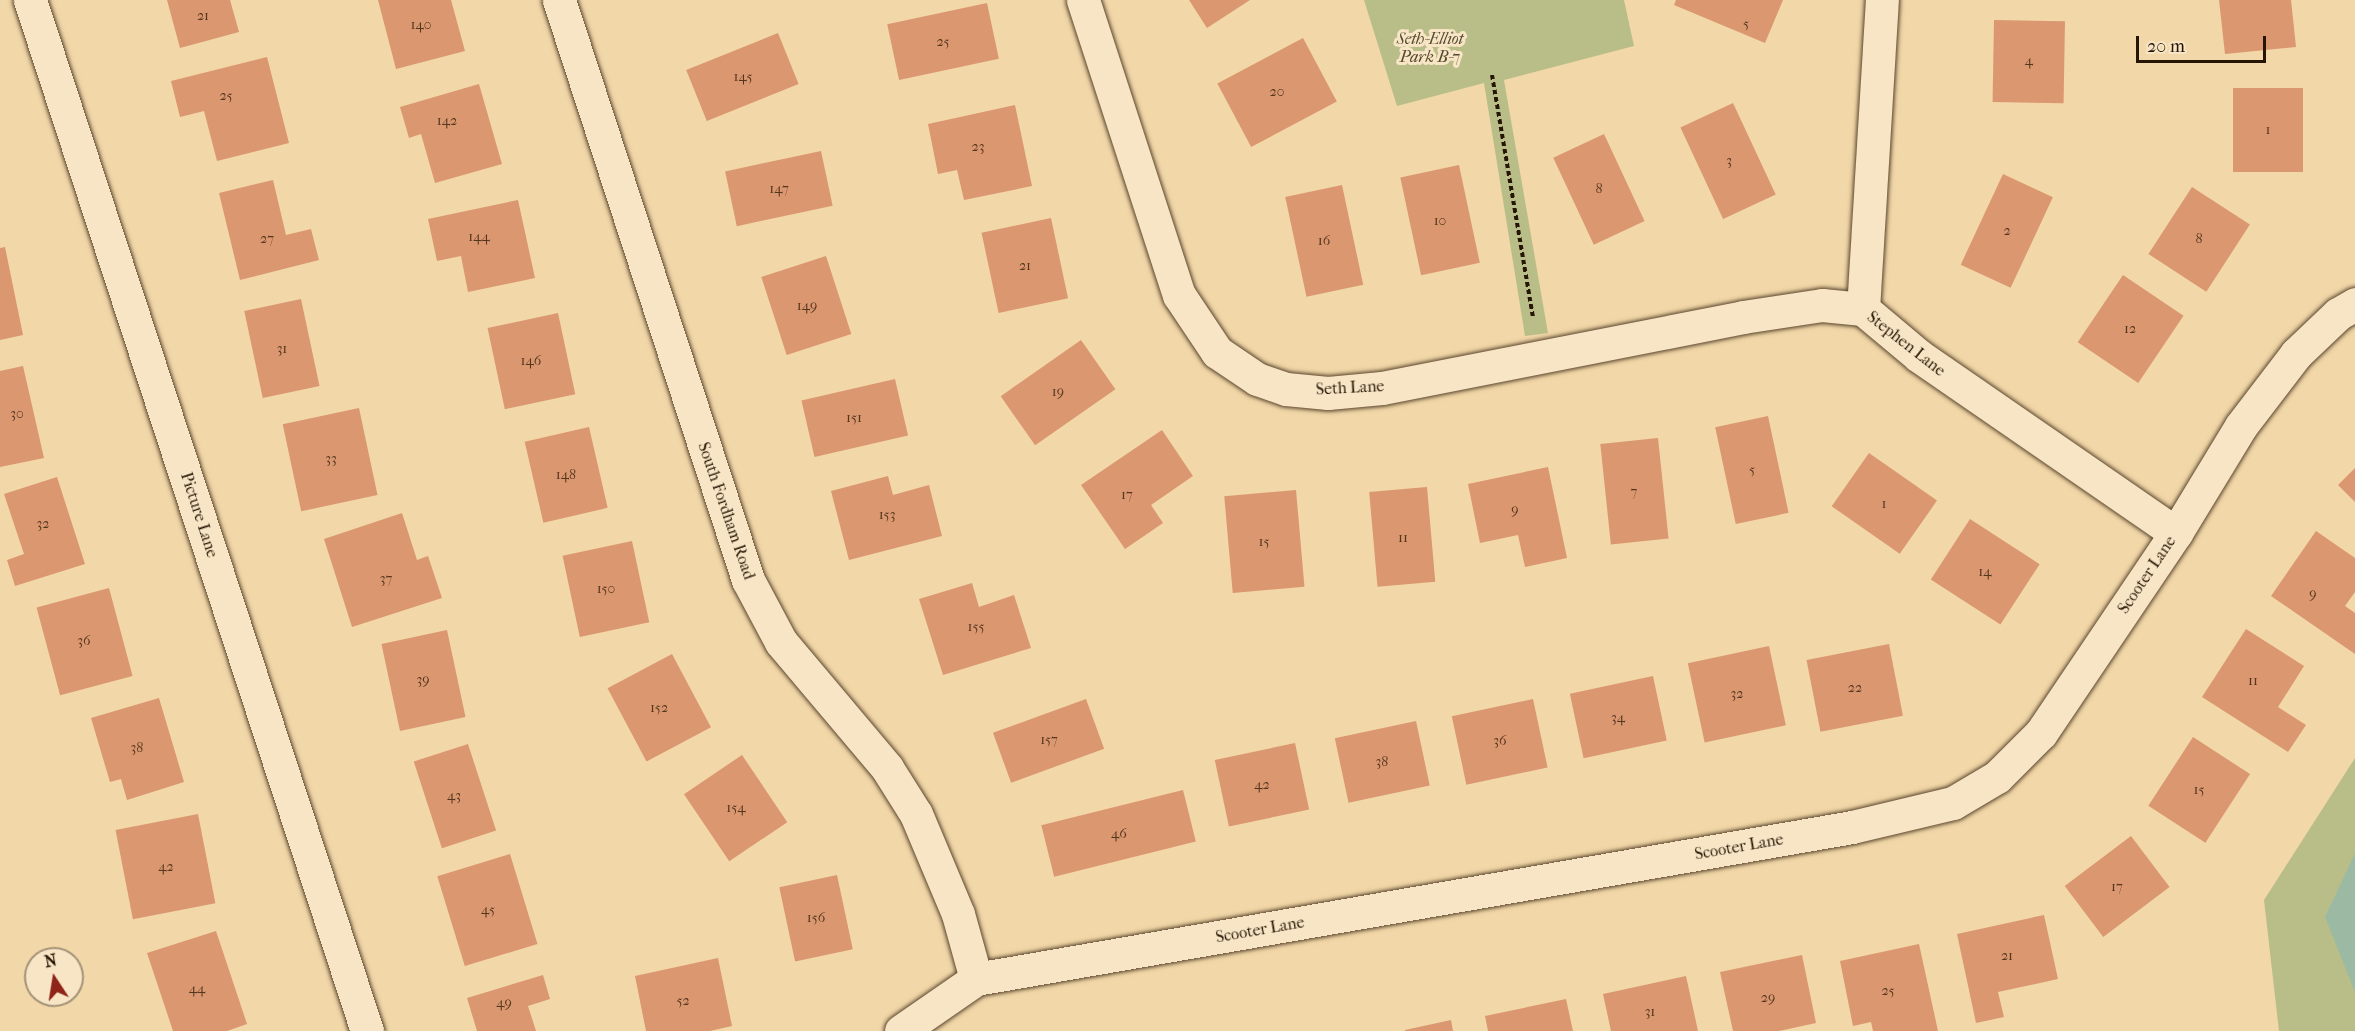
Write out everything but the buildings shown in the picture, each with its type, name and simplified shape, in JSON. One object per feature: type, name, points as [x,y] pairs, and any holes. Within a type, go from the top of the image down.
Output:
[{"type":"street","name":"Picture Lane","points":[[30,0],[367,1031]]},
{"type":"street","name":"South Fordham Road","points":[[559,0],[748,580],[781,642],[887,768],[916,814],[958,914],[976,979]]},
{"type":"street","name":"Seth Lane","points":[[1083,0],[1179,295],[1217,352],[1257,378],[1286,389],[1328,393],[1382,388],[1822,305],[1863,309]]},
{"type":"street","name":"Stephen Lane","points":[[1882,0],[1863,309],[1918,356],[2176,532]]},
{"type":"street","name":"Scooter Lane","points":[[901,1031],[976,979],[1852,827],[1953,802],[1997,777],[2041,733],[2176,532],[2241,426],[2296,354],[2338,314],[2355,304]]},
{"type":"path","points":[[1492,75],[1539,357]]},
{"type":"green space","name":"Seth-Elliot Park B-7","points":[[1364,0],[1624,0],[1634,46],[1504,80],[1548,333],[1525,336],[1484,83],[1397,106]]},
{"type":"green space","points":[[2355,758],[2355,1031],[2279,1031],[2264,900]]},
{"type":"shaded area","points":[[2355,853],[2355,992],[2325,917]]}]
